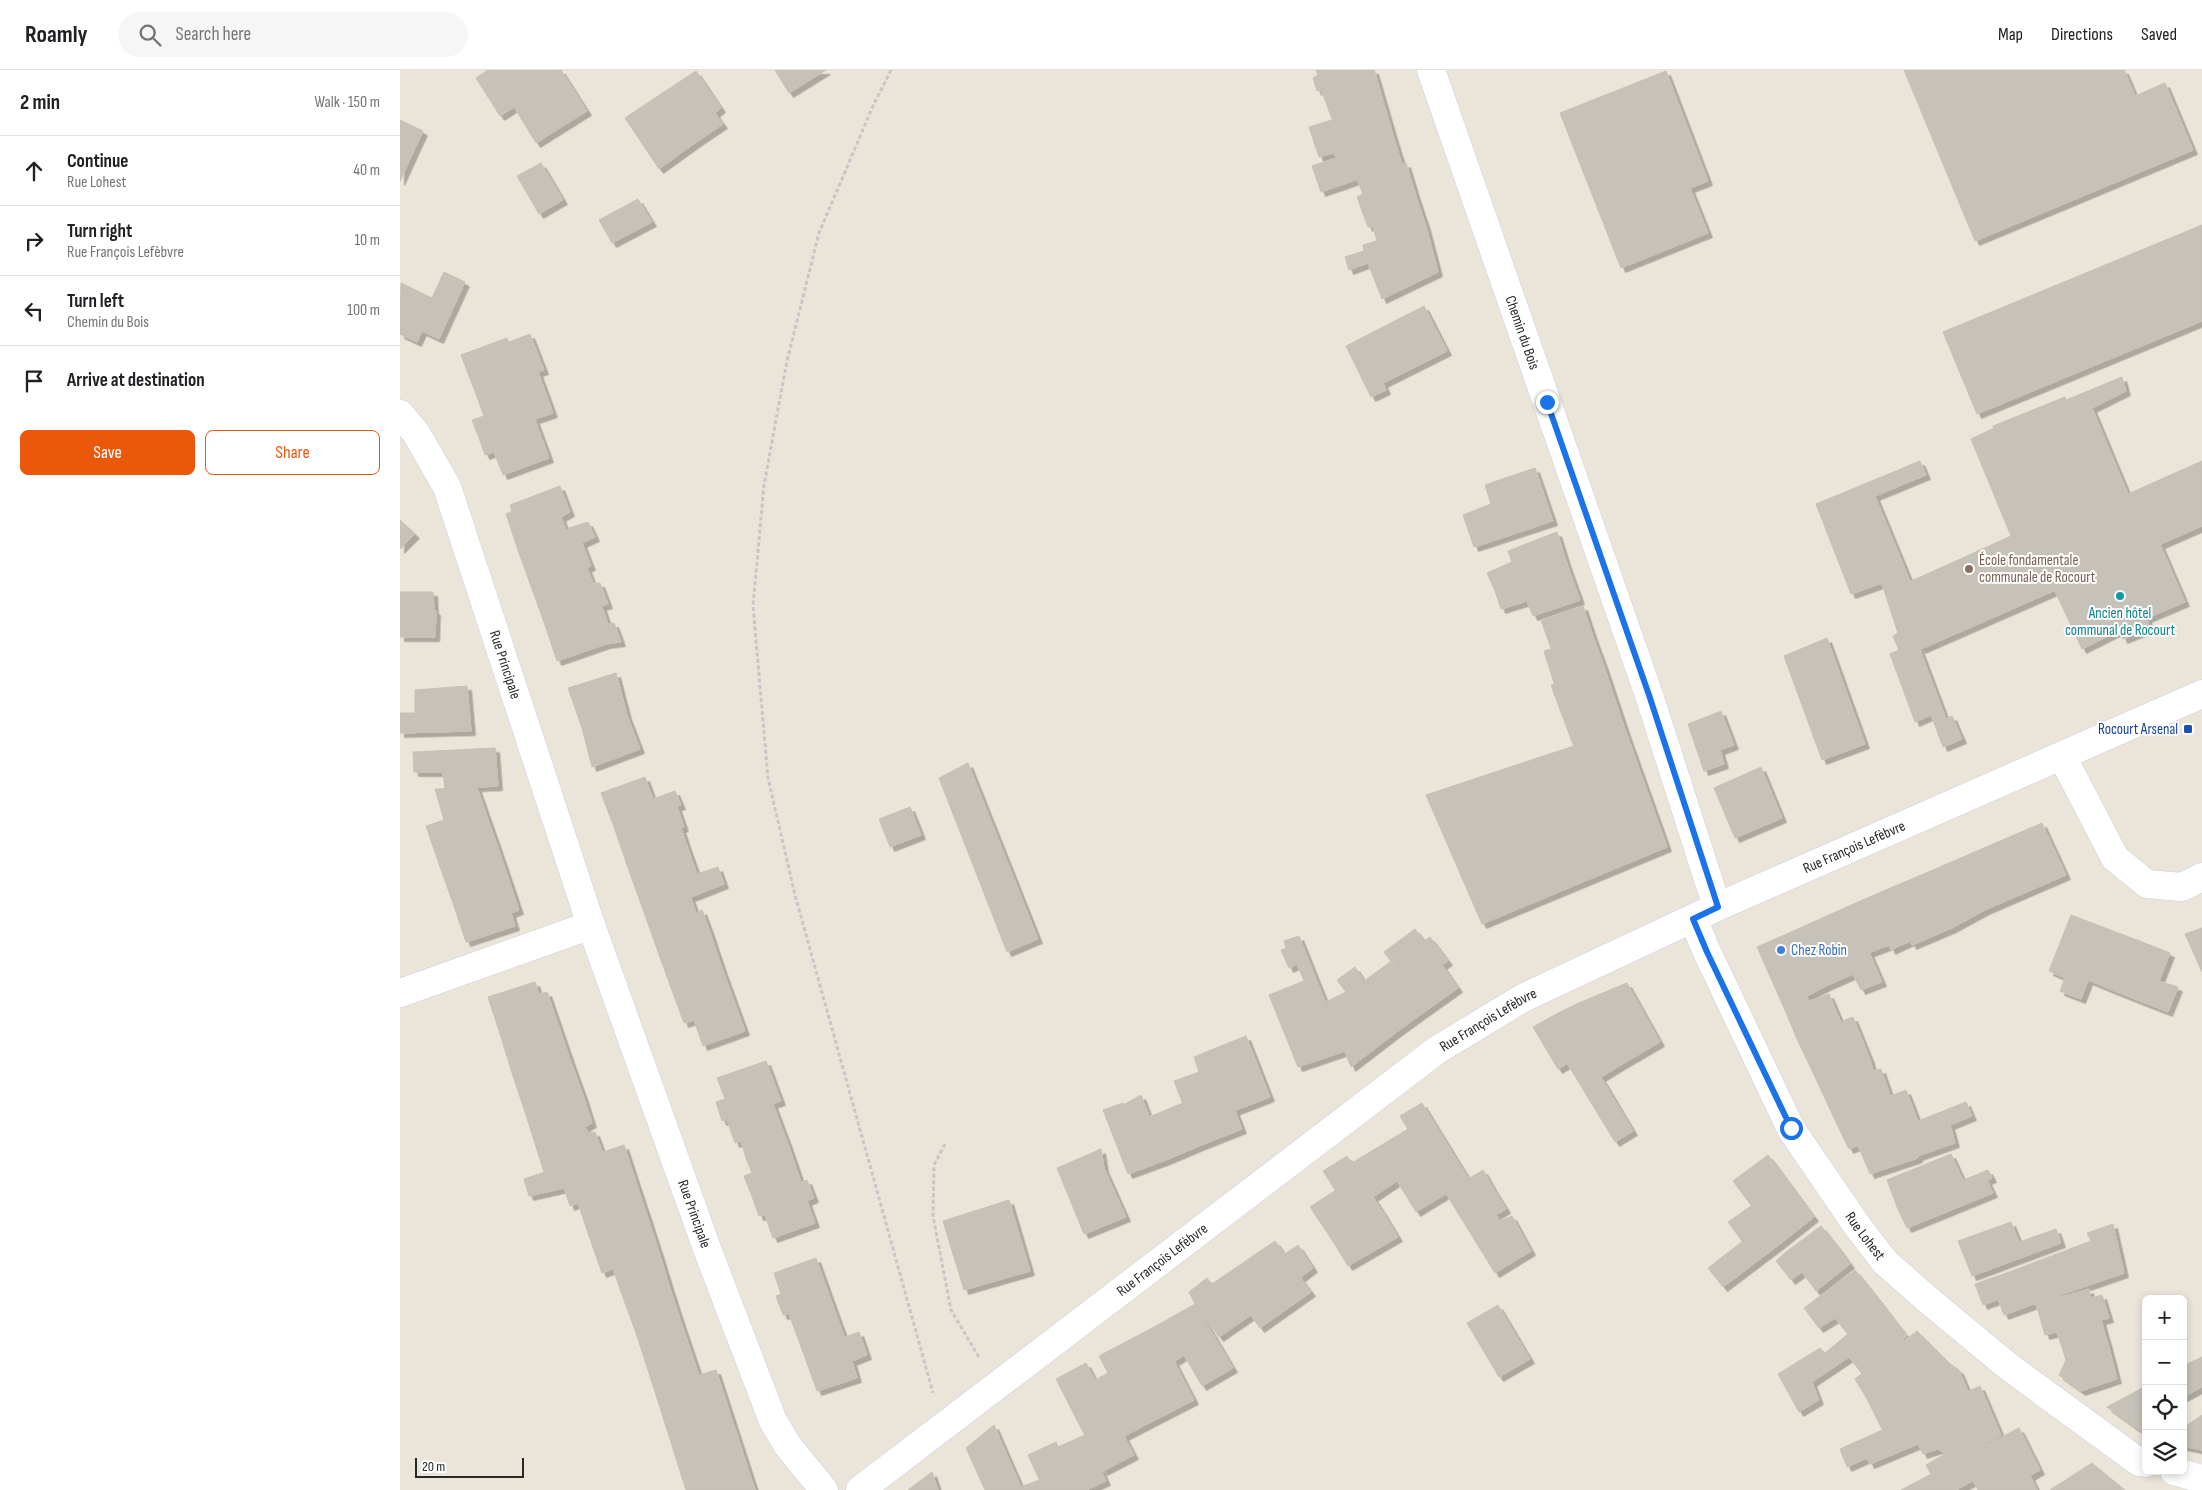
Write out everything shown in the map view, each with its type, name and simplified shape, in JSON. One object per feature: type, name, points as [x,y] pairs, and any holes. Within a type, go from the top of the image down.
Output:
[{"type":"street","name":"Chemin du Bois","points":[[1431,70],[1649,695],[1718,907]]},
{"type":"street","name":"Rue Principale","points":[[400,414],[416,433],[447,487],[591,925],[709,1254],[773,1422],[788,1446],[824,1490]]},
{"type":"street","name":"Rue François Lefèbvre","points":[[860,1490],[1437,1050],[1523,998],[1718,907],[2202,694]]},
{"type":"street","points":[[2062,756],[2114,858],[2147,884],[2182,887],[2202,877]]},
{"type":"street","name":"Rue Lohest","points":[[1693,919],[1711,961],[1791,1128],[1858,1227],[1886,1262],[1927,1299],[2009,1367],[2095,1432],[2142,1462]]},
{"type":"street","points":[[400,993],[591,925]]},
{"type":"street","points":[[2187,1475],[2202,1479]]},
{"type":"path","points":[[891,70],[872,106],[819,233],[787,361],[764,486],[753,606],[768,778],[795,894],[942,1426]]},
{"type":"path","points":[[945,1144],[934,1165],[933,1216],[951,1310],[996,1385]]},
{"type":"building","points":[[488,70],[561,70],[564,75],[500,116],[476,78]]},
{"type":"building","points":[[775,70],[826,70],[789,93]]},
{"type":"building","points":[[1316,70],[1374,70],[1375,73],[1317,91],[1313,78],[1318,75]]},
{"type":"building","points":[[1904,70],[2124,70],[2135,96],[2165,83],[2193,150],[1975,241]]},
{"type":"building","points":[[696,71],[721,108],[715,113],[723,124],[695,143],[661,94]]},
{"type":"building","points":[[1666,71],[1708,181],[1690,188],[1708,233],[1621,268],[1560,113]]},
{"type":"building","points":[[1375,73],[1384,104],[1332,119],[1321,89]]},
{"type":"building","points":[[564,75],[587,111],[536,143],[514,107]]},
{"type":"building","points":[[661,94],[695,143],[659,169],[625,118]]},
{"type":"building","points":[[1384,104],[1393,135],[1319,157],[1309,127]]},
{"type":"building","points":[[400,120],[423,131],[400,181]]},
{"type":"building","points":[[1393,135],[1402,164],[1321,192],[1312,166],[1336,158],[1334,152]]},
{"type":"building","points":[[541,163],[563,200],[539,214],[517,176]]},
{"type":"building","points":[[1406,163],[1416,196],[1362,211],[1357,197],[1363,194],[1357,180]]},
{"type":"building","points":[[1416,196],[1426,226],[1377,241],[1373,226],[1368,227],[1362,211]]},
{"type":"building","points":[[638,199],[652,222],[612,243],[599,220]]},
{"type":"building","points":[[2202,225],[2202,321],[1977,414],[1943,332]]},
{"type":"building","points":[[1426,226],[1438,272],[1382,299],[1368,263],[1349,270],[1345,257],[1364,251],[1363,245]]},
{"type":"building","points":[[444,272],[465,282],[439,339],[422,331],[417,342],[400,334],[401,283],[432,298]]},
{"type":"building","points":[[1424,306],[1447,351],[1383,383],[1386,390],[1371,397],[1346,346]]},
{"type":"building","points":[[530,334],[544,370],[476,394],[461,355],[507,338],[509,342]]},
{"type":"building","points":[[538,372],[553,413],[479,438],[472,420],[484,416],[476,394]]},
{"type":"building","points":[[2122,377],[2126,391],[2092,408],[2128,494],[2202,461],[2202,526],[1921,649],[1917,642],[1899,650],[1893,636],[1898,633],[1882,584],[1891,580],[1896,588],[2011,536],[1971,439],[1994,428],[1993,426],[2065,397],[2066,400]]},
{"type":"building","points":[[535,420],[549,458],[503,475],[494,452],[485,455],[479,438]]},
{"type":"building","points":[[1920,461],[1926,475],[1875,496],[1910,581],[1896,588],[1891,580],[1851,594],[1816,504]]},
{"type":"building","points":[[1535,468],[1553,521],[1474,547],[1463,515],[1491,504],[1485,485]]},
{"type":"building","points":[[560,486],[570,512],[561,517],[567,533],[519,553],[506,514],[512,511],[510,505]]},
{"type":"building","points":[[400,520],[415,534],[400,549]]},
{"type":"building","points":[[588,522],[595,537],[582,543],[591,566],[532,589],[519,553],[567,533],[569,528]]},
{"type":"building","points":[[1557,532],[1567,564],[1495,591],[1487,573],[1512,562],[1508,551]]},
{"type":"building","name":"Ancien hôtel communal de Rocourt","points":[[2160,544],[2185,602],[2147,618],[2149,629],[2123,639],[2120,630],[2082,649],[2055,591]]},
{"type":"building","points":[[1567,564],[1580,600],[1533,616],[1527,601],[1501,609],[1495,591]]},
{"type":"building","points":[[587,568],[593,583],[600,583],[608,604],[545,625],[532,589]]},
{"type":"building","points":[[400,592],[433,592],[434,610],[436,611],[435,637],[400,637]]},
{"type":"building","points":[[1583,606],[1593,636],[1551,648],[1541,620]]},
{"type":"building","points":[[602,607],[608,624],[614,623],[621,642],[606,644],[557,661],[545,625]]},
{"type":"building","points":[[1593,636],[1604,666],[1554,683],[1544,651]]},
{"type":"building","points":[[1827,638],[1865,744],[1822,760],[1784,656]]},
{"type":"building","points":[[1917,642],[1946,719],[1952,716],[1962,739],[1943,747],[1931,715],[1915,722],[1890,654]]},
{"type":"building","points":[[1604,666],[1614,696],[1562,715],[1551,685]]},
{"type":"building","points":[[616,673],[627,715],[582,728],[568,688]]},
{"type":"building","points":[[467,686],[471,731],[400,733],[400,713],[415,713],[415,690]]},
{"type":"building","points":[[1614,696],[1625,729],[1574,747],[1562,715]]},
{"type":"building","points":[[1721,711],[1734,745],[1720,750],[1724,764],[1704,771],[1688,724]]},
{"type":"building","points":[[627,715],[640,749],[592,767],[582,728]]},
{"type":"building","points":[[1625,729],[1667,847],[1482,924],[1426,795]]},
{"type":"building","points":[[495,748],[498,786],[445,789],[443,772],[414,772],[413,752]]},
{"type":"building","points":[[968,763],[1038,939],[1007,952],[939,778]]},
{"type":"building","points":[[1761,767],[1782,818],[1735,838],[1714,788]]},
{"type":"building","points":[[645,777],[653,799],[675,791],[681,805],[614,827],[601,793]]},
{"type":"building","points":[[477,788],[496,842],[439,864],[426,826],[444,820],[435,789]]},
{"type":"building","points":[[677,807],[684,827],[681,828],[686,843],[627,865],[614,827]]},
{"type":"building","points":[[910,807],[921,835],[890,847],[879,819]]},
{"type":"building","points":[[2042,823],[2066,875],[1985,910],[1963,857]]},
{"type":"building","points":[[496,842],[510,883],[453,903],[439,864]]},
{"type":"building","points":[[686,843],[697,874],[718,867],[724,884],[645,915],[627,865]]},
{"type":"building","points":[[1963,857],[1985,910],[1952,928],[1926,873]]},
{"type":"building","points":[[1926,873],[1952,928],[1912,945],[1888,889]]},
{"type":"building","points":[[510,883],[519,910],[511,913],[515,926],[466,942],[453,903]]},
{"type":"building","points":[[1888,889],[1910,941],[1891,950],[1889,945],[1868,953],[1849,906]]},
{"type":"building","points":[[690,896],[696,913],[702,910],[709,929],[657,949],[645,915]]},
{"type":"building","points":[[1849,906],[1882,982],[1861,990],[1853,974],[1826,986],[1800,928]]},
{"type":"building","points":[[2071,915],[2108,929],[2081,999],[2060,991],[2065,978],[2049,971]]},
{"type":"building","points":[[1800,928],[1826,986],[1807,996],[1809,1002],[1785,1010],[1757,947]]},
{"type":"building","points":[[2202,928],[2202,972],[2185,934]]},
{"type":"building","points":[[709,929],[722,968],[670,985],[657,949]]},
{"type":"building","points":[[1415,929],[1424,941],[1430,937],[1448,961],[1442,965],[1458,988],[1427,1010],[1384,952]]},
{"type":"building","points":[[2108,929],[2137,940],[2117,992],[2088,980]]},
{"type":"building","points":[[1299,936],[1345,1051],[1298,1067],[1269,995],[1304,981],[1297,964],[1289,968],[1281,950],[1286,948],[1284,941]]},
{"type":"building","points":[[2137,940],[2170,953],[2159,981],[2178,987],[2168,1012],[2117,992]]},
{"type":"building","points":[[1390,962],[1427,1010],[1398,1031],[1363,982]]},
{"type":"building","points":[[1355,967],[1363,982],[1398,1031],[1351,1067],[1326,1002],[1346,992],[1337,980]]},
{"type":"building","points":[[722,968],[745,1031],[703,1046],[694,1020],[684,1023],[670,985]]},
{"type":"building","points":[[535,982],[539,994],[547,992],[556,1018],[501,1037],[488,997]]},
{"type":"building","points":[[1627,983],[1660,1042],[1619,1066],[1581,1002]]},
{"type":"building","points":[[1829,994],[1841,1022],[1797,1039],[1785,1010]]},
{"type":"building","points":[[1581,1002],[1619,1066],[1601,1077],[1560,1012]]},
{"type":"building","points":[[1560,1012],[1586,1052],[1558,1069],[1533,1027]]},
{"type":"building","points":[[1853,1017],[1870,1059],[1816,1079],[1797,1039]]},
{"type":"building","points":[[556,1018],[570,1059],[513,1076],[501,1037]]},
{"type":"building","points":[[1246,1036],[1270,1097],[1234,1111],[1211,1050]]},
{"type":"building","points":[[1211,1050],[1242,1129],[1199,1146],[1174,1081],[1199,1072],[1194,1057]]},
{"type":"building","points":[[1586,1052],[1633,1131],[1615,1142],[1567,1063]]},
{"type":"building","points":[[570,1059],[583,1095],[526,1115],[513,1076]]},
{"type":"building","points":[[1870,1059],[1873,1071],[1881,1069],[1890,1095],[1834,1118],[1816,1079]]},
{"type":"building","points":[[766,1061],[781,1101],[722,1121],[716,1102],[725,1099],[717,1078]]},
{"type":"building","points":[[1906,1090],[1918,1121],[1849,1149],[1834,1118]]},
{"type":"building","points":[[583,1095],[592,1123],[585,1127],[588,1133],[595,1132],[602,1151],[544,1172],[526,1115]]},
{"type":"building","points":[[1141,1095],[1166,1160],[1128,1174],[1103,1110],[1123,1103],[1123,1105]]},
{"type":"building","points":[[1966,1102],[1972,1116],[1950,1125],[1955,1143],[1870,1174],[1858,1145]]},
{"type":"building","points":[[1183,1103],[1199,1146],[1166,1160],[1149,1117]]},
{"type":"building","points":[[1422,1103],[1479,1196],[1456,1210],[1400,1116]]},
{"type":"building","points":[[773,1104],[788,1144],[746,1158],[741,1141],[735,1143],[727,1120]]},
{"type":"building","points":[[1408,1129],[1447,1193],[1416,1212],[1397,1181],[1373,1197],[1352,1163]]},
{"type":"building","points":[[788,1144],[801,1182],[753,1199],[744,1176],[752,1173],[746,1158]]},
{"type":"building","points":[[624,1145],[636,1182],[570,1206],[564,1188],[529,1196],[524,1179]]},
{"type":"building","points":[[1101,1149],[1104,1168],[1126,1217],[1084,1234],[1057,1168]]},
{"type":"building","points":[[1951,1154],[1963,1180],[1897,1207],[1887,1180]]},
{"type":"building","points":[[1768,1155],[1799,1197],[1765,1224],[1733,1181]]},
{"type":"building","points":[[1347,1156],[1373,1197],[1349,1212],[1323,1171]]},
{"type":"building","points":[[1483,1170],[1493,1188],[1479,1196],[1468,1179]]},
{"type":"building","points":[[1988,1170],[1992,1178],[1987,1180],[1993,1193],[1907,1228],[1897,1207]]},
{"type":"building","points":[[807,1180],[814,1198],[807,1201],[815,1223],[773,1238],[765,1215],[759,1216],[753,1199]]},
{"type":"building","points":[[636,1182],[647,1215],[589,1236],[578,1203]]},
{"type":"building","points":[[1493,1188],[1506,1209],[1469,1231],[1456,1210]]},
{"type":"building","points":[[1336,1190],[1360,1229],[1334,1243],[1310,1207]]},
{"type":"building","points":[[1373,1197],[1384,1214],[1360,1229],[1349,1212]]},
{"type":"building","points":[[1799,1197],[1814,1217],[1780,1244],[1765,1224]]},
{"type":"building","points":[[1009,1200],[1030,1271],[964,1290],[943,1221]]},
{"type":"building","points":[[1751,1206],[1765,1224],[1742,1241],[1728,1222]]},
{"type":"building","points":[[1384,1214],[1398,1237],[1348,1266],[1334,1243]]},
{"type":"building","points":[[647,1215],[659,1252],[602,1273],[589,1236]]},
{"type":"building","points":[[1496,1215],[1500,1221],[1512,1216],[1531,1251],[1495,1273],[1469,1231]]},
{"type":"building","points":[[2011,1222],[2019,1242],[2056,1229],[2061,1243],[1972,1276],[1958,1241]]},
{"type":"building","points":[[1765,1224],[1780,1244],[1723,1287],[1708,1268]]},
{"type":"building","points":[[2113,1224],[2119,1251],[2020,1291],[2012,1271],[2091,1241],[2087,1233]]},
{"type":"building","points":[[1821,1226],[1836,1245],[1802,1272],[1786,1252]]},
{"type":"building","points":[[1275,1241],[1302,1280],[1219,1337],[1195,1304],[1189,1292],[1207,1278],[1212,1284]]},
{"type":"building","points":[[1298,1245],[1313,1268],[1301,1277],[1285,1254]]},
{"type":"building","points":[[1836,1245],[1850,1264],[1816,1291],[1802,1272]]},
{"type":"building","points":[[2119,1251],[2124,1273],[2037,1303],[2031,1287]]},
{"type":"building","points":[[659,1252],[670,1288],[625,1303],[613,1269]]},
{"type":"building","points":[[1786,1252],[1802,1272],[1791,1280],[1776,1261]]},
{"type":"building","points":[[816,1258],[831,1300],[783,1315],[776,1296],[781,1294],[774,1273]]},
{"type":"building","points":[[1855,1270],[1878,1299],[1842,1327],[1835,1318],[1819,1328],[1804,1308]]},
{"type":"building","points":[[2012,1271],[2020,1291],[1983,1305],[1975,1284]]},
{"type":"building","points":[[1302,1280],[1311,1292],[1260,1328],[1251,1315]]},
{"type":"building","points":[[2031,1287],[2037,1303],[2004,1315],[1998,1299]]},
{"type":"building","points":[[670,1288],[680,1319],[636,1333],[625,1303]]},
{"type":"building","points":[[2089,1289],[2091,1298],[2051,1309],[2057,1332],[2045,1335],[2036,1304]]},
{"type":"building","points":[[2102,1295],[2109,1318],[2057,1332],[2051,1309]]},
{"type":"building","points":[[1878,1299],[1894,1320],[1849,1357],[1812,1382],[1819,1400],[1799,1412],[1778,1374],[1820,1348],[1825,1353],[1848,1334],[1842,1327]]},
{"type":"building","points":[[831,1300],[844,1336],[803,1352],[789,1314]]},
{"type":"building","points":[[1195,1304],[1233,1368],[1202,1386],[1184,1355],[1175,1361],[1156,1326]]},
{"type":"building","points":[[1498,1305],[1530,1359],[1499,1377],[1467,1323]]},
{"type":"building","points":[[680,1319],[699,1375],[656,1395],[636,1333]]},
{"type":"building","points":[[1894,1320],[1907,1336],[1863,1375],[1849,1357]]},
{"type":"building","points":[[2101,1320],[2109,1348],[2066,1360],[2057,1332]]},
{"type":"building","points":[[1156,1326],[1194,1400],[1124,1436],[1134,1455],[1103,1471],[1056,1379],[1086,1363],[1095,1380],[1108,1373],[1099,1356]]},
{"type":"building","points":[[1917,1331],[1949,1363],[1867,1399],[1855,1379]]},
{"type":"building","points":[[859,1332],[867,1355],[852,1361],[857,1378],[817,1391],[803,1352]]},
{"type":"building","points":[[2109,1348],[2117,1379],[2081,1391],[2059,1375],[2066,1360]]},
{"type":"building","points":[[2202,1357],[2202,1387],[2187,1395],[2187,1385],[2187,1364]]},
{"type":"building","points":[[1949,1363],[1959,1370],[1968,1391],[1882,1429],[1867,1399]]},
{"type":"building","points":[[716,1370],[755,1490],[686,1490],[656,1395],[699,1375]]},
{"type":"building","points":[[1980,1386],[2001,1435],[1931,1474],[1926,1465],[1945,1454],[1938,1449],[1923,1454],[1918,1444],[1870,1464],[1867,1458],[1847,1467],[1840,1449]]},
{"type":"building","points":[[2142,1388],[2142,1419],[2132,1425],[2107,1407]]},
{"type":"building","points":[[2202,1415],[2202,1450],[2187,1447],[2187,1425]]},
{"type":"building","points":[[2142,1419],[2142,1431],[2132,1425]]},
{"type":"building","points":[[994,1425],[1021,1487],[1039,1480],[1043,1490],[985,1490],[966,1448]]},
{"type":"building","points":[[2019,1428],[2040,1470],[2030,1476],[2037,1490],[1978,1490],[1973,1481],[1956,1490],[1901,1490]]},
{"type":"building","points":[[1085,1435],[1106,1481],[1086,1490],[1078,1490],[1058,1447]]},
{"type":"building","points":[[1056,1442],[1078,1490],[1044,1490],[1028,1455]]},
{"type":"building","points":[[2092,1463],[2110,1478],[2092,1490],[2050,1490]]},
{"type":"building","points":[[932,1472],[938,1490],[908,1490]]},
{"type":"building","points":[[2110,1478],[2125,1490],[2092,1490]]},
{"type":"place","name":"École fondamentale communale de Rocourt","points":[[1969,569]]},
{"type":"place","name":"Ancien hôtel communal de Rocourt","points":[[2120,596]]},
{"type":"place","name":"Rocourt Arsenal","points":[[2188,729]]},
{"type":"place","name":"Chez Robin","points":[[1781,950]]},
{"type":"route","points":[[1547,402],[1649,695],[1718,907],[1693,919],[1791,1128]]}]
